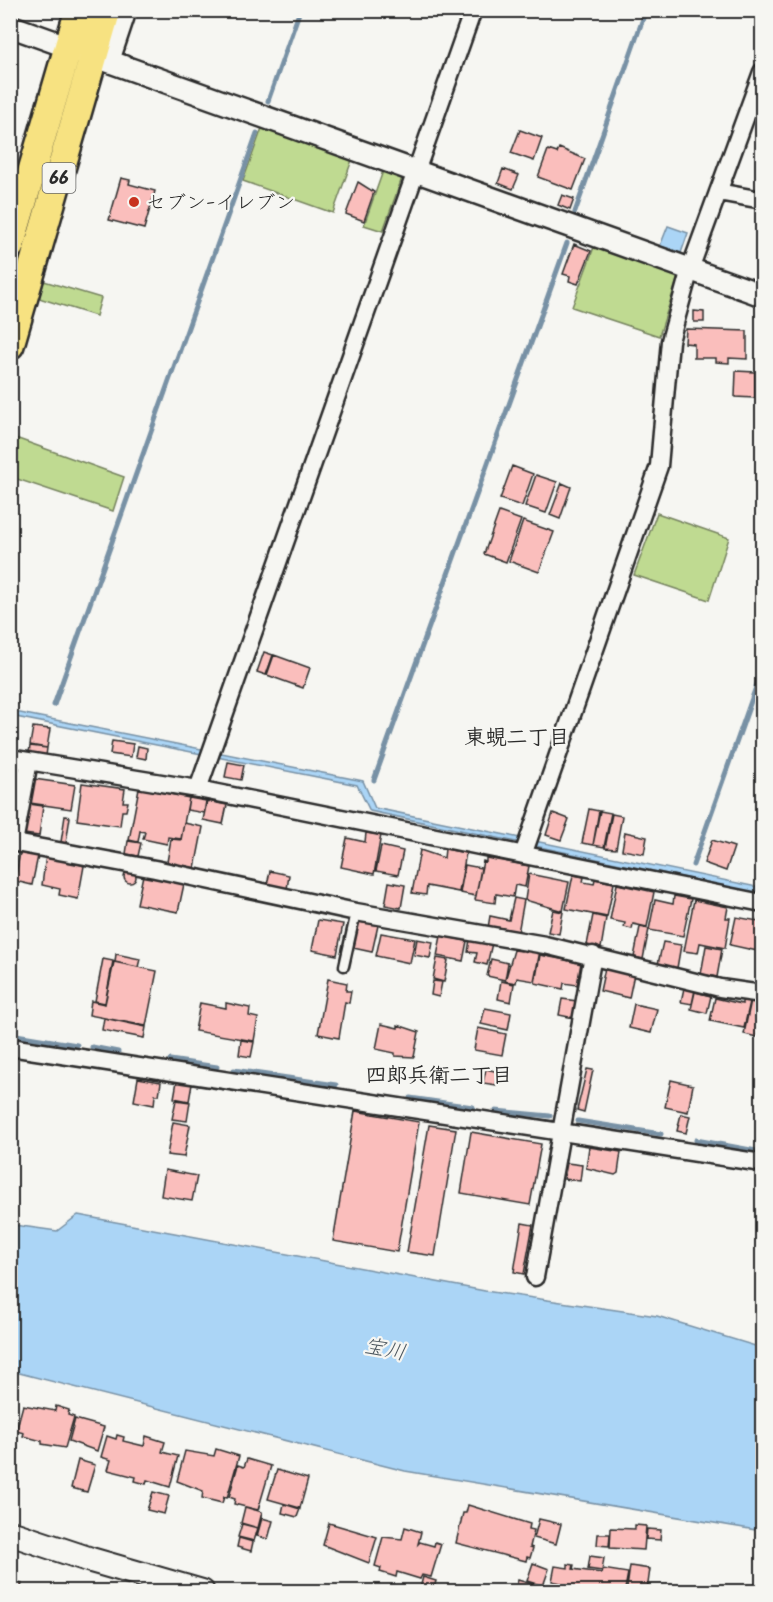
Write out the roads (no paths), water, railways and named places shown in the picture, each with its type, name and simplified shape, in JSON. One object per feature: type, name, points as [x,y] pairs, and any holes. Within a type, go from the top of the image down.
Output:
[{"type":"main road","name":"66","points":[[10,246],[79,10]]},
{"type":"main road","name":"66","points":[[10,345],[103,58],[107,10]]},
{"type":"main road","points":[[10,1533],[91,1560],[202,1592]]},
{"type":"street","points":[[103,58],[129,10]]},
{"type":"street","points":[[198,789],[473,10]]},
{"type":"street","points":[[10,26],[762,295]]},
{"type":"street","points":[[526,846],[659,466],[670,341],[690,269],[762,72]]},
{"type":"street","points":[[718,192],[762,200]]},
{"type":"street","points":[[10,758],[526,846],[762,903]]},
{"type":"street","points":[[29,761],[12,842],[155,869],[356,912],[593,955],[720,988],[762,994]]},
{"type":"street","points":[[535,1277],[593,955]]},
{"type":"street","points":[[10,1047],[762,1163]]},
{"type":"lane","points":[[344,966],[356,912]]},
{"type":"water","points":[[668,226],[688,233],[681,253],[660,246]]},
{"type":"water","points":[[10,711],[363,781],[375,808],[762,888],[762,894],[370,811],[357,785],[11,716]]},
{"type":"water","name":"宝川","points":[[78,1215],[485,1291],[657,1316],[762,1348],[762,1531],[405,1471],[11,1371],[11,1219],[14,1225],[57,1231]]},
{"type":"waterway","points":[[268,101],[300,10]]},
{"type":"waterway","points":[[575,212],[646,10]]},
{"type":"waterway","points":[[54,705],[257,133]]},
{"type":"waterway","points":[[374,780],[567,243]]},
{"type":"waterway","points":[[693,865],[762,670]]},
{"type":"waterway","points":[[10,1034],[77,1045]]},
{"type":"waterway","points":[[92,1047],[118,1052]]},
{"type":"waterway","points":[[170,1060],[217,1067]]},
{"type":"waterway","points":[[234,1070],[336,1085]]},
{"type":"waterway","points":[[410,1098],[473,1107]]},
{"type":"waterway","points":[[496,1111],[550,1116]]},
{"type":"waterway","points":[[578,1121],[661,1134]]},
{"type":"waterway","points":[[696,1140],[762,1152]]},
{"type":"place","name":"セブン-イレブン","points":[[134,202]]},
{"type":"district","name":"東蜆二丁目","points":[[517,737]]},
{"type":"district","name":"四郎兵衛二丁目","points":[[439,1075]]}]
